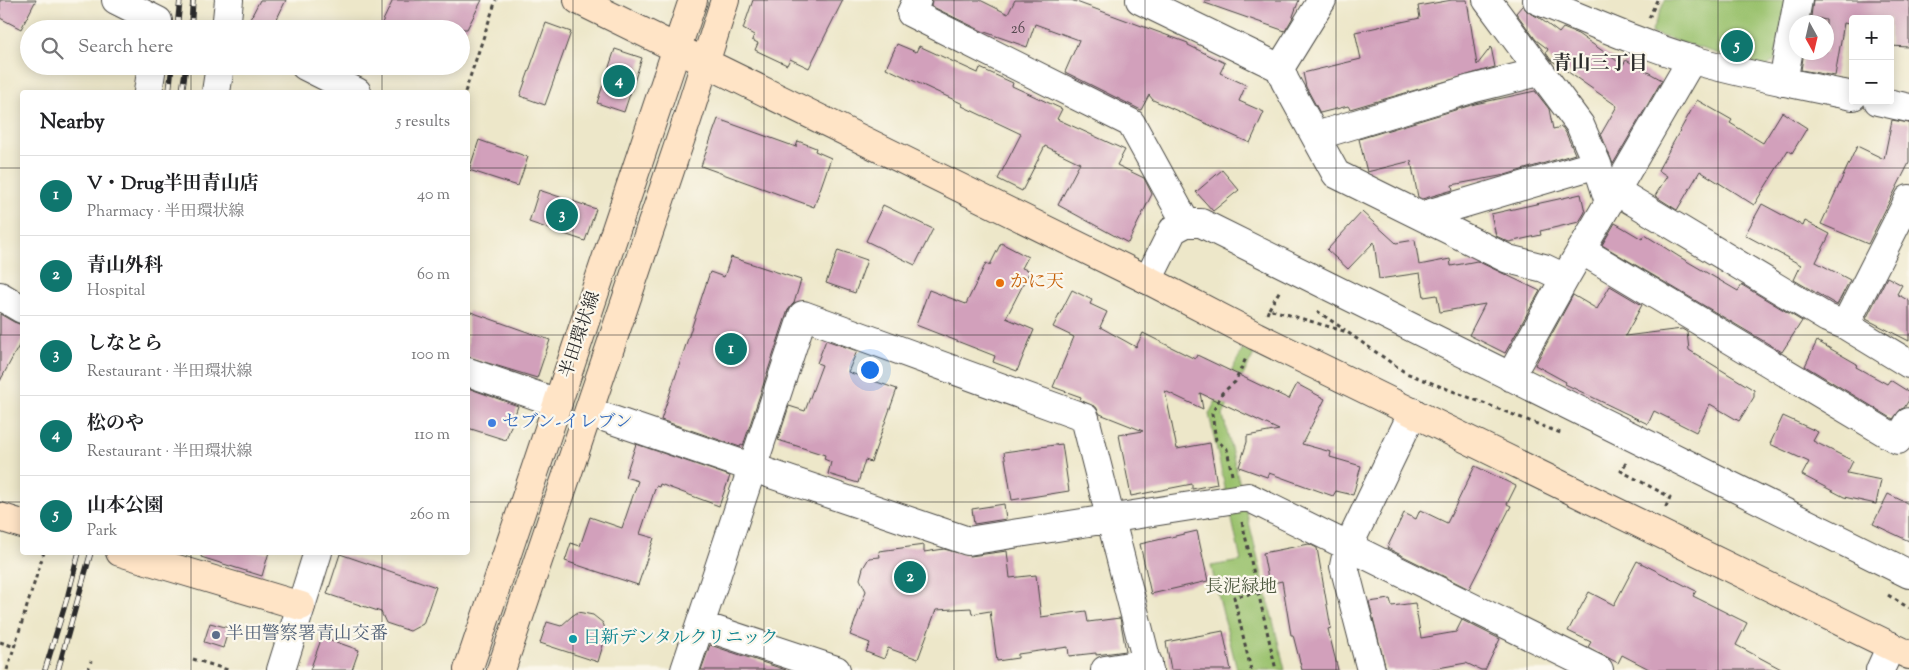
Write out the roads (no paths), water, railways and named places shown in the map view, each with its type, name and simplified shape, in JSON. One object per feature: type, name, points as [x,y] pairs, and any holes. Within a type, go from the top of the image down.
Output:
[{"type":"street","points":[[116,0],[158,16]]},
{"type":"street","points":[[228,20],[229,0]]},
{"type":"street","points":[[578,0],[1413,412],[1893,657]]},
{"type":"street","name":"半田環状線","points":[[468,670],[693,0]]},
{"type":"street","name":"半田環状線","points":[[501,670],[589,412],[725,0]]},
{"type":"street","points":[[918,0],[911,13],[1131,123],[1186,223]]},
{"type":"street","points":[[1140,0],[1280,68],[1285,81],[1336,174],[1508,259],[1544,268],[1565,278]]},
{"type":"street","points":[[1280,68],[1322,0]]},
{"type":"street","points":[[1487,0],[1580,126],[1613,197],[1827,318],[1845,325],[1909,364]]},
{"type":"street","points":[[1537,0],[1639,42],[1692,59],[1756,77],[1849,95]]},
{"type":"street","points":[[1783,82],[1798,0]]},
{"type":"street","points":[[1510,376],[1692,59]]},
{"type":"street","points":[[1316,136],[1471,89],[1539,72]]},
{"type":"street","points":[[148,90],[151,75]]},
{"type":"street","points":[[216,90],[219,75]]},
{"type":"street","points":[[323,75],[353,90]]},
{"type":"street","points":[[1894,105],[1909,108]]},
{"type":"street","points":[[1421,216],[1597,164]]},
{"type":"street","points":[[1845,325],[1909,199]]},
{"type":"street","points":[[1148,280],[1174,230],[1186,223],[1201,223],[1909,574]]},
{"type":"street","points":[[1581,250],[1898,440],[1909,422]]},
{"type":"street","points":[[0,296],[20,308]]},
{"type":"street","points":[[685,670],[802,315],[1085,418],[1149,666],[1105,670]]},
{"type":"street","points":[[470,373],[558,403]]},
{"type":"street","points":[[589,412],[751,469],[968,541],[1248,497],[1599,670]]},
{"type":"street","points":[[1371,670],[1344,566],[1348,547],[1413,412]]},
{"type":"street","points":[[0,517],[20,523]]},
{"type":"street","points":[[130,555],[301,606]]},
{"type":"street","points":[[281,670],[317,555]]},
{"type":"street","points":[[700,625],[836,670]]},
{"type":"railway","points":[[178,20],[180,0]]},
{"type":"railway","points":[[192,20],[193,0]]},
{"type":"railway","points":[[169,90],[171,75]]},
{"type":"railway","points":[[182,90],[185,75]]},
{"type":"railway","points":[[45,670],[78,555]]},
{"type":"railway","points":[[58,670],[90,555]]},
{"type":"place","name":"山本公園","points":[[1737,46]]},
{"type":"place","name":"松のや","points":[[619,81]]},
{"type":"place","name":"しなとら","points":[[562,215]]},
{"type":"place","name":"かに天","points":[[1000,283]]},
{"type":"place","name":"V・Drug半田青山店","points":[[731,349]]},
{"type":"place","name":"セブン-イレブン","points":[[492,423]]},
{"type":"place","name":"青山外科","points":[[910,577]]},
{"type":"place","name":"半田警察署青山交番","points":[[216,635]]},
{"type":"place","name":"日新デンタルクリニック","points":[[573,639]]},
{"type":"district","name":"青山三丁目","points":[[1600,64]]},
{"type":"park label","name":"長泥緑地","points":[[1241,588]]}]
